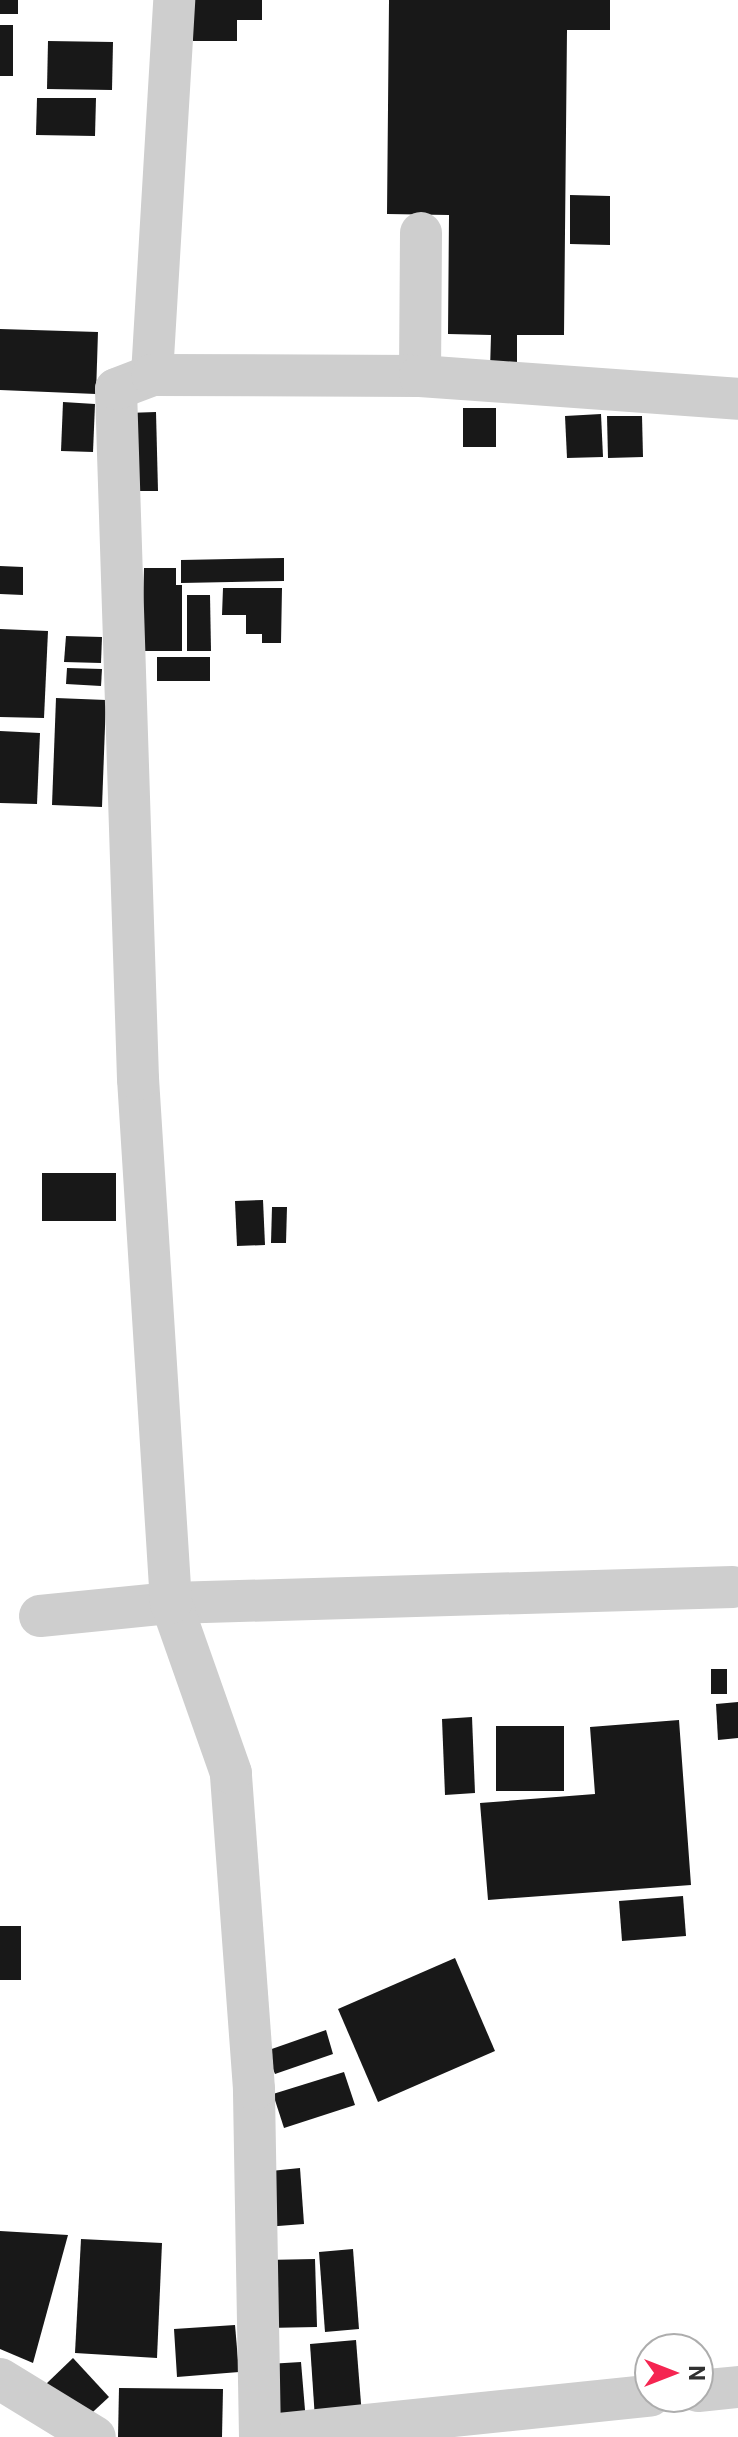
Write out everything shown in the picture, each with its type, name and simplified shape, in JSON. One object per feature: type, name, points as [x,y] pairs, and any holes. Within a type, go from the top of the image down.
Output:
[{"type":"street","points":[[152,375],[174,0]]},
{"type":"street","points":[[420,376],[421,233]]},
{"type":"street","points":[[634,2398],[260,2436],[254,2089],[231,1773],[171,1603],[138,1079],[116,389],[152,375],[420,376],[738,399]]},
{"type":"street","points":[[40,1616],[171,1603],[733,1587]]},
{"type":"street","points":[[0,2379],[95,2437]]},
{"type":"street","points":[[714,2389],[738,2387]]},
{"type":"building","points":[[0,0],[18,0],[18,14],[0,14]]},
{"type":"building","points":[[193,0],[262,0],[262,20],[237,20],[237,41],[193,41]]},
{"type":"building","points":[[389,0],[610,0],[610,30],[567,30],[564,335],[517,335],[517,370],[490,370],[491,335],[448,334],[449,215],[387,214]]},
{"type":"building","points":[[0,25],[13,25],[13,76],[0,76]]},
{"type":"building","points":[[48,41],[113,42],[112,90],[47,89]]},
{"type":"building","points":[[37,98],[96,98],[95,136],[36,135]]},
{"type":"building","points":[[570,195],[610,196],[610,245],[570,244]]},
{"type":"building","points":[[0,329],[98,332],[96,394],[0,390]]},
{"type":"building","points":[[63,402],[95,404],[93,452],[61,451]]},
{"type":"building","points":[[463,408],[496,408],[496,447],[463,447]]},
{"type":"building","points":[[156,412],[158,491],[129,491],[127,413]]},
{"type":"building","points":[[601,414],[603,457],[567,458],[565,416]]},
{"type":"building","points":[[607,416],[642,416],[643,457],[608,458]]},
{"type":"building","points":[[284,558],[284,581],[181,583],[181,560]]},
{"type":"building","points":[[0,566],[23,567],[23,595],[0,594]]},
{"type":"building","points":[[144,568],[176,568],[176,585],[182,585],[182,651],[142,651]]},
{"type":"building","points":[[223,588],[282,588],[281,643],[262,643],[262,634],[246,634],[246,615],[222,615]]},
{"type":"building","points":[[187,595],[210,595],[211,651],[187,651]]},
{"type":"building","points":[[0,629],[48,631],[44,718],[0,717]]},
{"type":"building","points":[[66,636],[102,637],[101,663],[64,662]]},
{"type":"building","points":[[157,657],[210,657],[210,681],[157,681]]},
{"type":"building","points":[[67,668],[102,669],[101,686],[66,684]]},
{"type":"building","points":[[56,698],[106,700],[102,807],[52,805]]},
{"type":"building","points":[[0,731],[40,733],[37,804],[0,803]]},
{"type":"building","points":[[42,1173],[116,1173],[116,1221],[42,1221]]},
{"type":"building","points":[[263,1200],[265,1245],[237,1246],[235,1201]]},
{"type":"building","points":[[272,1207],[287,1207],[286,1243],[271,1243]]},
{"type":"building","points":[[711,1669],[727,1669],[727,1694],[711,1694]]},
{"type":"building","points":[[738,1702],[738,1738],[718,1740],[716,1704]]},
{"type":"building","points":[[472,1717],[475,1793],[445,1795],[442,1719]]},
{"type":"building","points":[[679,1720],[691,1885],[488,1900],[480,1803],[595,1794],[590,1727]]},
{"type":"building","points":[[496,1726],[564,1726],[564,1791],[496,1791]]},
{"type":"building","points":[[683,1896],[686,1936],[622,1941],[619,1901]]},
{"type":"building","points":[[0,1926],[21,1926],[21,1980],[0,1980]]},
{"type":"building","points":[[455,1958],[495,2051],[378,2102],[338,2009]]},
{"type":"building","points":[[326,2030],[333,2054],[275,2074],[266,2051]]},
{"type":"building","points":[[344,2072],[355,2105],[284,2128],[273,2094]]},
{"type":"building","points":[[300,2168],[304,2224],[265,2227],[261,2172]]},
{"type":"building","points":[[0,2231],[68,2235],[33,2363],[0,2349]]},
{"type":"building","points":[[81,2239],[162,2243],[157,2358],[75,2353]]},
{"type":"building","points":[[353,2249],[359,2329],[325,2332],[319,2252]]},
{"type":"building","points":[[315,2259],[317,2327],[266,2328],[265,2260]]},
{"type":"building","points":[[235,2325],[239,2372],[177,2377],[174,2329]]},
{"type":"building","points":[[356,2340],[362,2416],[315,2419],[310,2344]]},
{"type":"building","points":[[73,2358],[109,2397],[81,2423],[46,2384]]},
{"type":"building","points":[[301,2362],[306,2422],[272,2425],[268,2364]]},
{"type":"building","points":[[119,2388],[223,2389],[222,2437],[118,2437]]}]
